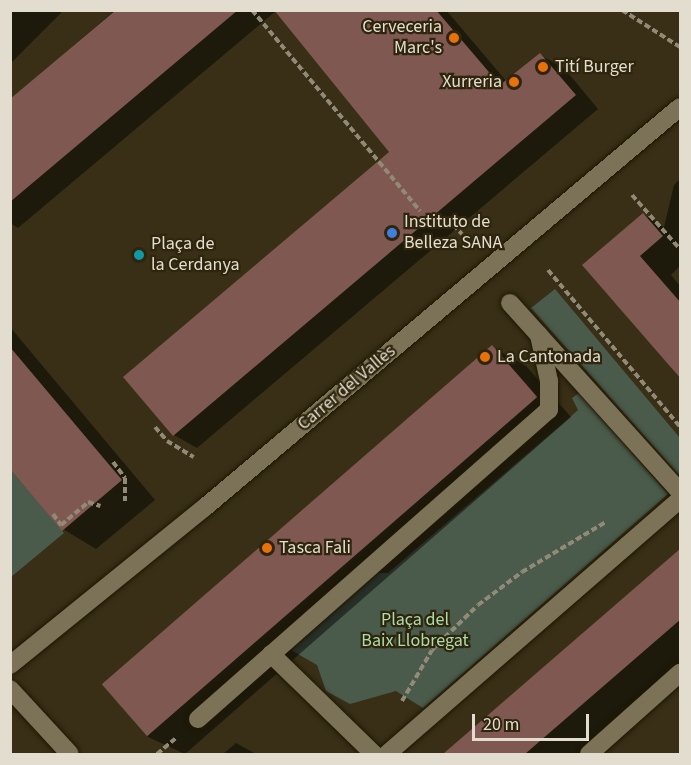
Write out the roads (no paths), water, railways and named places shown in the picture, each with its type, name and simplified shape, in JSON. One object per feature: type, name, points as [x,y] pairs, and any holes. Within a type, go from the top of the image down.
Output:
[{"type":"street","name":"Carrer del Vallès","points":[[10,665],[204,508],[681,107]]},
{"type":"street","points":[[510,303],[681,492]]},
{"type":"street","points":[[198,719],[549,410],[549,381],[539,335]]},
{"type":"street","points":[[387,754],[681,499]]},
{"type":"street","points":[[271,654],[374,754]]},
{"type":"street","points":[[589,754],[681,673]]},
{"type":"street","points":[[10,689],[70,754]]},
{"type":"place","name":"Cerveceria Marc's","points":[[454,38]]},
{"type":"place","name":"Tití Burger","points":[[543,67]]},
{"type":"place","name":"Xurreria","points":[[514,82]]},
{"type":"place","name":"Instituto de Belleza SANA","points":[[392,233]]},
{"type":"place","name":"Plaça de la Cerdanya","points":[[139,255]]},
{"type":"place","name":"La Cantonada","points":[[485,357]]},
{"type":"place","name":"Tasca Fali","points":[[267,548]]},
{"type":"park label","name":"Plaça del Baix Llobregat","points":[[415,631]]}]
